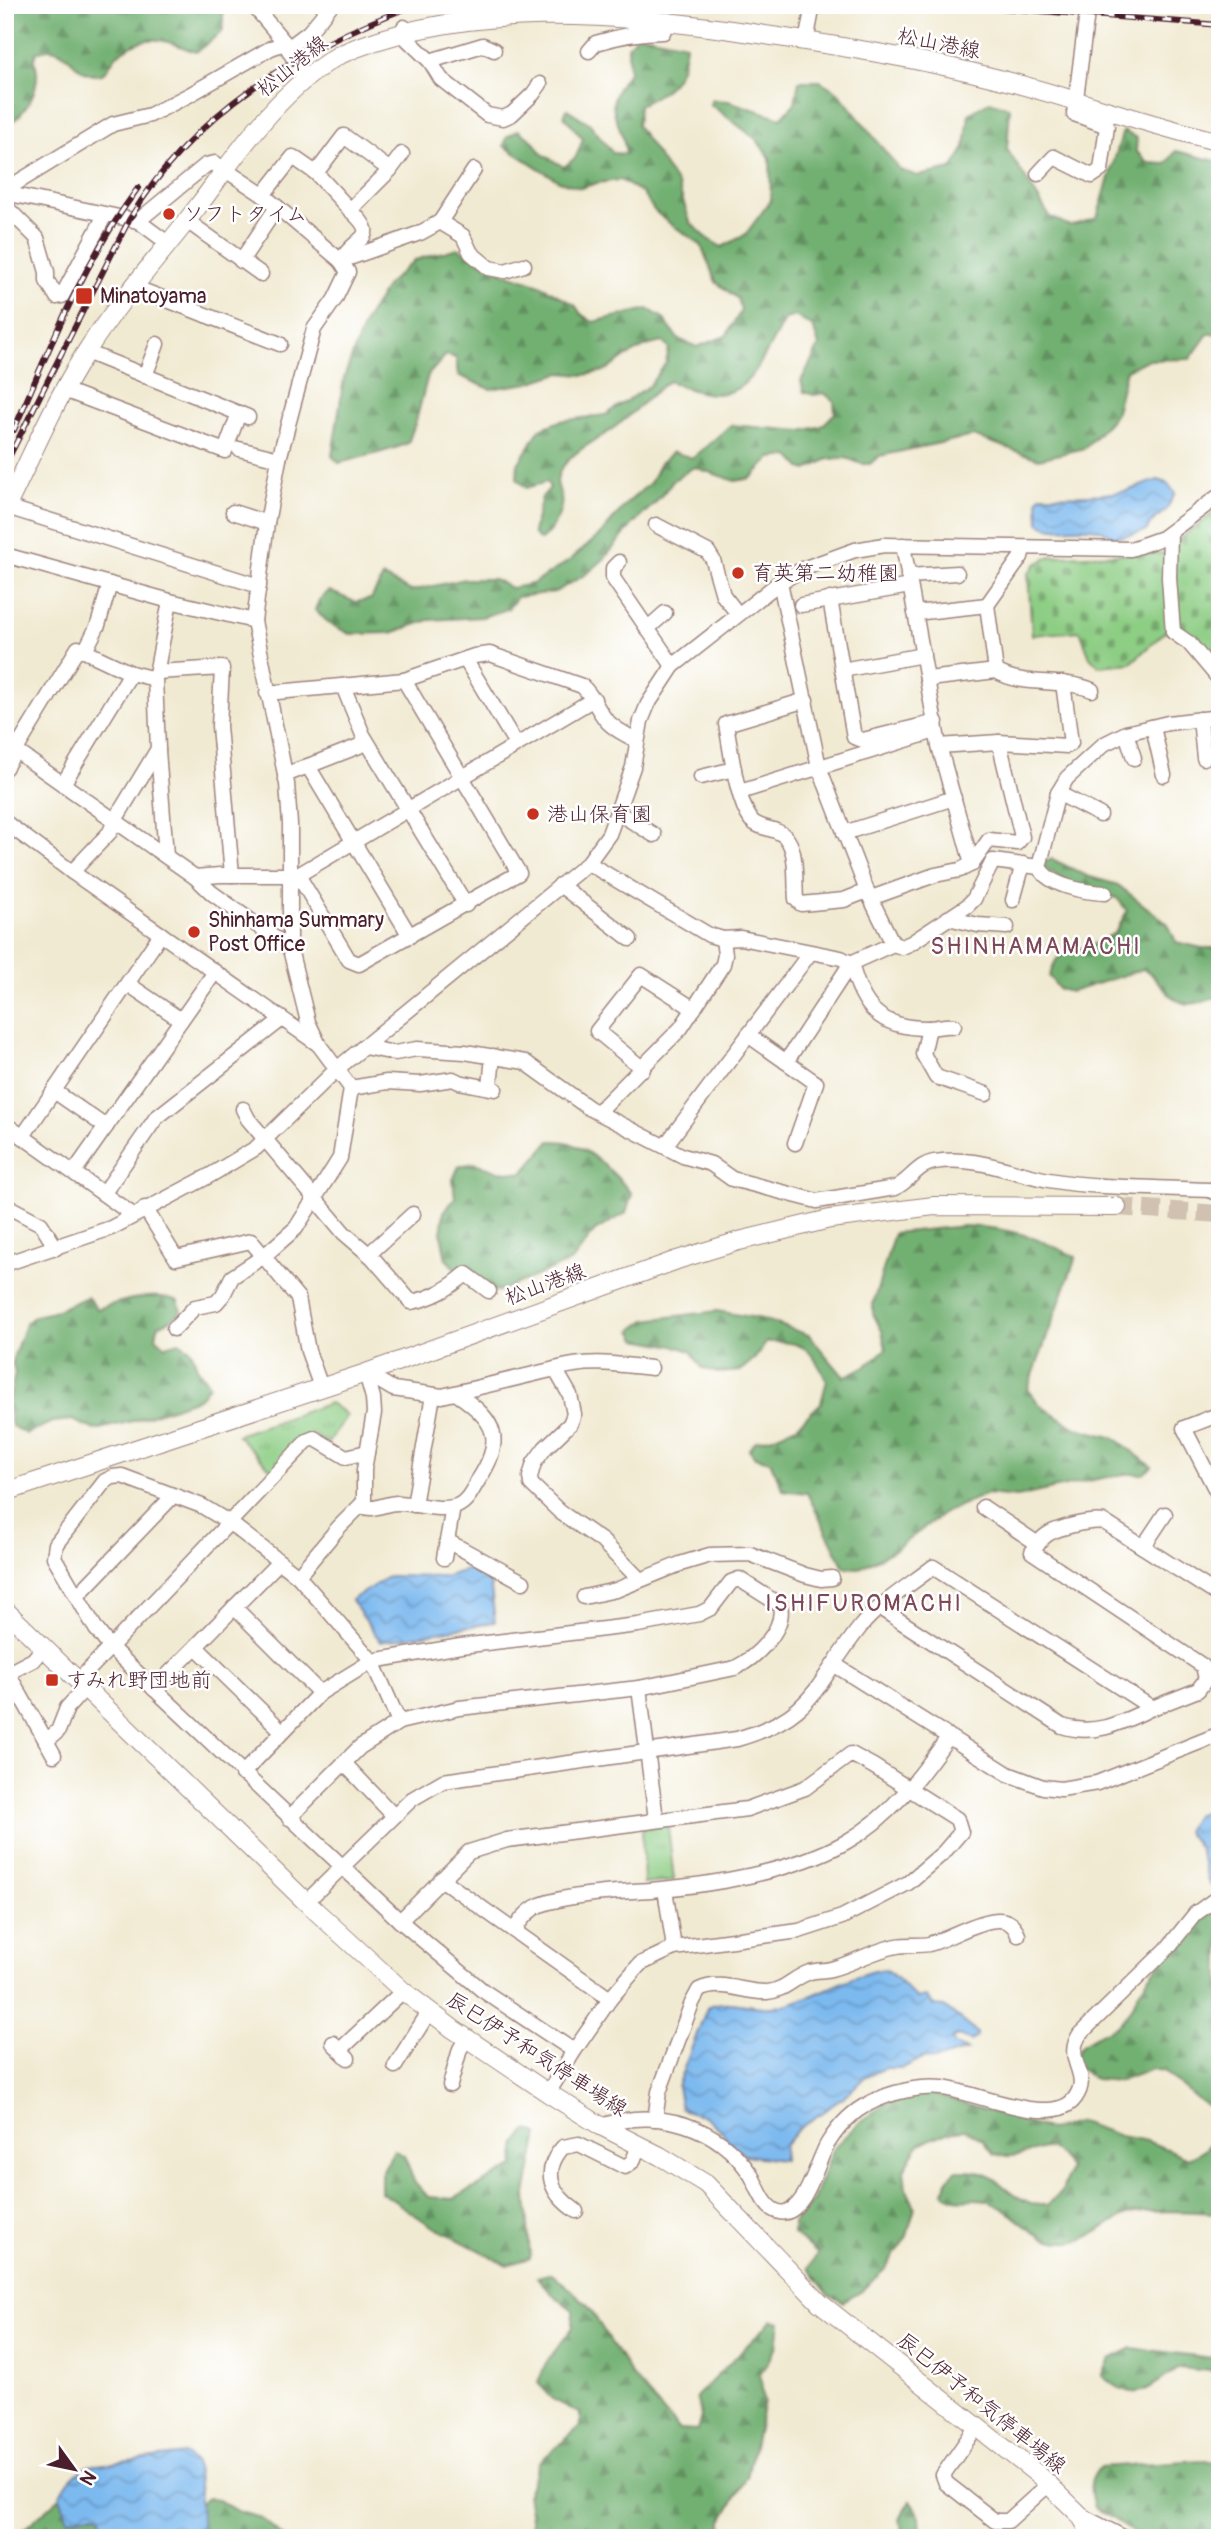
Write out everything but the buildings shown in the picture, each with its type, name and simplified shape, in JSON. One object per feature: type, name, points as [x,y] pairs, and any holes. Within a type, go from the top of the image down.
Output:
[{"type":"main road","name":"松山港線","points":[[6,508],[64,390],[86,352],[256,128],[305,79],[342,52],[404,27],[478,12],[522,9],[576,8],[668,20],[806,42],[996,78],[1220,142]]},
{"type":"main road","name":"松山港線","points":[[5,1492],[366,1373],[677,1260],[786,1229],[875,1213],[934,1206],[1117,1207]]},
{"type":"main road","name":"辰巳伊予和気停車場線","points":[[5,1610],[306,1902],[403,1991],[548,2094],[706,2184],[820,2303],[1049,2484],[1080,2515],[1094,2538]]},
{"type":"street","points":[[253,5],[287,45],[305,79]]},
{"type":"street","points":[[5,191],[113,124],[150,115],[271,48],[287,45],[309,32],[331,5]]},
{"type":"street","points":[[806,42],[813,5]]},
{"type":"street","points":[[1038,174],[1054,157],[1092,176],[1101,170],[1107,126],[1074,114],[1088,5]]},
{"type":"street","points":[[589,51],[596,43],[637,32],[663,32],[668,20]]},
{"type":"street","points":[[404,27],[407,38],[430,61],[441,79],[487,115],[503,118],[512,114],[540,84]]},
{"type":"street","points":[[430,61],[484,46],[494,50]]},
{"type":"street","points":[[316,173],[344,136],[390,170]]},
{"type":"street","points":[[351,210],[402,154]]},
{"type":"street","points":[[263,195],[293,157],[316,173],[365,224],[365,235],[341,261]]},
{"type":"street","points":[[138,221],[206,164],[215,163],[263,195],[341,261],[348,272],[335,299],[314,330],[279,459],[254,621],[285,775],[294,875],[290,949],[308,1022],[319,1045],[351,1088],[340,1157],[296,1228],[264,1256],[232,1277],[216,1303],[195,1307],[174,1329]]},
{"type":"street","points":[[341,261],[420,233],[440,222],[474,170]]},
{"type":"street","points":[[5,191],[138,221],[169,244]]},
{"type":"street","points":[[5,206],[37,238],[47,281],[57,297],[62,296],[105,215]]},
{"type":"street","points":[[241,261],[277,207]]},
{"type":"street","points":[[187,221],[261,274]]},
{"type":"street","points":[[440,222],[463,236],[471,253],[489,268],[505,271],[524,265]]},
{"type":"street","points":[[134,287],[280,344]]},
{"type":"street","points":[[145,376],[157,344]]},
{"type":"street","points":[[64,390],[225,452],[243,415],[86,352]]},
{"type":"street","points":[[239,449],[279,459]]},
{"type":"street","points":[[5,1264],[94,1235],[239,1159],[265,1138],[338,1068],[588,863],[610,834],[633,767],[636,740],[648,704],[673,666],[780,582],[805,568],[869,547],[903,545],[1130,549],[1170,533],[1217,501]]},
{"type":"street","points":[[6,508],[259,586]]},
{"type":"street","points":[[233,512],[267,523]]},
{"type":"street","points":[[656,525],[708,552],[723,595],[738,614]]},
{"type":"street","points":[[1170,533],[1169,578],[1173,632],[1189,642],[1220,680]]},
{"type":"street","points":[[903,545],[937,733],[972,864]]},
{"type":"street","points":[[996,671],[988,605],[1021,557],[1023,549]]},
{"type":"street","points":[[5,555],[170,601],[254,621]]},
{"type":"street","points":[[619,562],[613,568],[613,578],[673,666]]},
{"type":"street","points":[[801,605],[957,573]]},
{"type":"street","points":[[780,582],[819,767],[869,894],[893,944]]},
{"type":"street","points":[[85,651],[98,625],[110,584]]},
{"type":"street","points":[[830,599],[852,733],[857,739],[937,733],[999,742],[1067,746],[1071,743],[1063,683]]},
{"type":"street","points":[[166,856],[156,675],[170,601]]},
{"type":"street","points":[[915,613],[988,605]]},
{"type":"street","points":[[647,629],[664,613]]},
{"type":"street","points":[[5,768],[78,648],[131,673],[156,675],[222,668],[219,726],[232,875]]},
{"type":"street","points":[[267,693],[404,680],[465,659],[490,654],[583,686],[607,721],[623,734],[636,740]]},
{"type":"street","points":[[842,670],[923,654]]},
{"type":"street","points":[[465,659],[516,744]]},
{"type":"street","points":[[928,679],[996,671],[1009,679],[1070,683],[1091,690]]},
{"type":"street","points":[[63,784],[131,673]]},
{"type":"street","points":[[294,875],[349,960],[359,964],[519,873],[404,680]]},
{"type":"street","points":[[343,686],[367,743],[466,905]]},
{"type":"street","points":[[195,877],[294,875],[594,699]]},
{"type":"street","points":[[806,700],[726,724],[734,769],[749,817],[755,824],[782,833],[792,844],[796,899],[801,904],[844,900],[972,864],[989,841],[1017,843],[1022,836],[999,742]]},
{"type":"street","points":[[1105,893],[1073,888],[1042,872],[1039,867],[1058,793],[1067,778],[1104,744],[1126,733],[1220,714]]},
{"type":"street","points":[[1200,719],[1204,758]]},
{"type":"street","points":[[1153,727],[1164,775]]},
{"type":"street","points":[[740,792],[937,733]]},
{"type":"street","points":[[1126,733],[1134,758]]},
{"type":"street","points":[[285,775],[367,743]]},
{"type":"street","points":[[72,872],[110,832],[158,749]]},
{"type":"street","points":[[16,751],[166,856],[290,949]]},
{"type":"street","points":[[308,766],[410,936]]},
{"type":"street","points":[[701,777],[734,769]]},
{"type":"street","points":[[1058,793],[1100,816]]},
{"type":"street","points":[[845,833],[954,798]]},
{"type":"street","points":[[617,812],[654,835]]},
{"type":"street","points":[[5,822],[319,1045]]},
{"type":"street","points":[[786,1062],[851,963],[893,944],[902,947],[911,943],[971,903],[993,861],[1039,867]]},
{"type":"street","points":[[588,863],[709,935],[723,939],[741,938],[841,958],[851,963],[862,994],[875,1014],[897,1025],[929,1028],[954,1026]]},
{"type":"street","points":[[1013,900],[1023,864]]},
{"type":"street","points":[[561,886],[631,939]]},
{"type":"street","points":[[948,918],[978,925],[1007,927]]},
{"type":"street","points":[[23,1136],[162,934]]},
{"type":"street","points":[[598,1112],[681,1028],[723,964],[723,939]]},
{"type":"street","points":[[665,1146],[810,953]]},
{"type":"street","points":[[74,1172],[215,972]]},
{"type":"street","points":[[642,1069],[597,1031],[640,975],[694,1009]]},
{"type":"street","points":[[128,984],[181,1020]]},
{"type":"street","points":[[104,1194],[156,1118],[282,1019]]},
{"type":"street","points":[[929,1028],[923,1054],[934,1083],[986,1094]]},
{"type":"street","points":[[748,1035],[816,1083],[795,1143]]},
{"type":"street","points":[[364,1047],[384,1052],[429,1049],[493,1056],[530,1064],[598,1112],[692,1160],[710,1164],[732,1179],[817,1201],[895,1188],[903,1185],[921,1167],[947,1160],[978,1162],[1048,1180],[1209,1190],[1220,1194]]},
{"type":"street","points":[[351,1088],[387,1082],[420,1084],[453,1079],[493,1088],[493,1056]]},
{"type":"street","points":[[54,1091],[106,1126]]},
{"type":"street","points":[[243,1109],[248,1119],[344,1233],[369,1254],[411,1302],[431,1298],[450,1288],[466,1274],[489,1291]]},
{"type":"street","points":[[5,1124],[104,1194],[139,1211],[176,1258],[251,1241],[298,1298],[308,1351],[321,1387]]},
{"type":"street","points":[[5,1205],[41,1224],[56,1248]]},
{"type":"street","points":[[369,1254],[412,1214]]},
{"type":"street","points":[[366,1373],[393,1389],[442,1396],[577,1363],[600,1362],[651,1368]]},
{"type":"street","points":[[555,1369],[570,1395],[574,1414],[570,1424],[534,1463],[531,1484],[560,1512],[602,1541],[640,1580]]},
{"type":"street","points":[[298,1576],[361,1506],[365,1495],[365,1470],[374,1413],[366,1373]]},
{"type":"street","points":[[361,1506],[371,1509],[392,1503],[453,1507],[463,1503],[486,1469],[493,1450],[494,1434],[491,1423],[457,1394]]},
{"type":"street","points":[[414,1505],[433,1395]]},
{"type":"street","points":[[1218,1490],[1184,1428],[1220,1414]]},
{"type":"street","points":[[46,1741],[58,1731],[67,1708],[110,1647],[307,1441],[314,1438],[346,1457],[367,1452]]},
{"type":"street","points":[[399,1722],[372,1661],[298,1576],[230,1523],[202,1506],[122,1476],[113,1477],[105,1481],[56,1544],[54,1557],[96,1629],[110,1647],[400,1921],[482,1990],[574,2050]]},
{"type":"street","points":[[78,1595],[173,1496]]},
{"type":"street","points":[[444,1558],[453,1507]]},
{"type":"street","points":[[983,1507],[1038,1544]]},
{"type":"street","points":[[1143,1547],[1165,1514]]},
{"type":"street","points":[[880,1608],[1062,1726],[1088,1731],[1102,1729],[1200,1688],[1206,1679],[1203,1665],[1032,1552],[1044,1536],[1053,1531],[1096,1521],[1104,1522],[1220,1596]]},
{"type":"street","points":[[447,1541],[506,1579],[523,1582]]},
{"type":"street","points":[[584,1597],[616,1590],[710,1555],[750,1554],[805,1575],[821,1579],[832,1578]]},
{"type":"street","points":[[154,1689],[279,1562]]},
{"type":"street","points":[[306,1902],[394,1816],[421,1793],[443,1781],[737,1739],[774,1726],[806,1704],[862,1624],[933,1567],[1152,1708]]},
{"type":"street","points":[[242,1774],[320,1693],[372,1661],[461,1646],[638,1625],[699,1614],[711,1608],[731,1582],[739,1579],[780,1605],[780,1621],[767,1641],[746,1662],[719,1673],[639,1688],[458,1708],[399,1722],[360,1747],[289,1818]]},
{"type":"street","points":[[234,1608],[320,1693]]},
{"type":"street","points":[[44,1647],[33,1660],[7,1670],[54,1755]]},
{"type":"street","points":[[196,1647],[282,1731]]},
{"type":"street","points":[[835,1665],[1008,1774],[1024,1782],[1061,1789],[1097,1783],[1220,1734]]},
{"type":"street","points":[[639,1688],[656,1819]]},
{"type":"street","points":[[514,1930],[526,1914],[540,1905],[609,1893],[665,1889],[785,1867],[816,1856],[847,1841],[885,1812],[924,1772],[949,1736]]},
{"type":"street","points":[[400,1921],[469,1852],[507,1840],[747,1809],[805,1788],[851,1754],[957,1819],[961,1832],[944,1852],[908,1883],[842,1917],[799,1931],[674,1948],[640,1964],[610,1999],[574,2050],[548,2094]]},
{"type":"street","points":[[344,1763],[394,1816]]},
{"type":"street","points":[[441,1879],[610,1999]]},
{"type":"street","points":[[665,1889],[674,1948]]},
{"type":"street","points":[[601,2126],[621,2120],[655,2119],[694,2127],[710,2134],[737,2158],[768,2206],[777,2212],[786,2213],[800,2203],[821,2155],[839,2128],[853,2114],[870,2103],[921,2088],[944,2088],[1020,2108],[1037,2110],[1066,2106],[1074,2100],[1080,2084],[1080,2071],[1073,2057],[1075,2041],[1080,2034],[1167,1949],[1195,1914],[1220,1896]]},
{"type":"street","points":[[655,2119],[659,2092],[692,2003],[699,1990],[706,1986],[715,1984],[756,1992],[771,1992],[813,1971],[828,1970],[896,1946],[919,1946],[940,1941],[960,1931],[995,1920],[1007,1920],[1015,1926],[1018,1935]]},
{"type":"street","points":[[341,2050],[403,1991]]},
{"type":"street","points":[[396,2066],[429,2012]]},
{"type":"street","points":[[450,2085],[460,2049],[467,2038]]},
{"type":"street","points":[[576,2211],[562,2199],[551,2179],[550,2169],[554,2158],[563,2147],[579,2144],[625,2166],[633,2161],[639,2145]]},
{"type":"street","points":[[977,2426],[943,2475],[946,2483],[1001,2523],[1007,2521],[1049,2484]]},
{"type":"street","points":[[1080,2515],[1125,2538]]},
{"type":"green space","points":[[5,5],[223,5],[223,31],[196,52],[162,41],[146,40],[118,54],[107,70],[98,75],[82,70],[56,50],[37,52],[34,60],[37,78],[32,97],[20,114],[5,126]]},
{"type":"green space","points":[[637,34],[686,44],[682,66],[673,82],[639,105],[637,126],[678,185],[690,222],[708,239],[722,247],[745,235],[771,200],[770,158],[756,139],[710,104],[712,100],[728,101],[781,118],[795,103],[799,81],[820,81],[838,92],[900,170],[918,176],[952,169],[965,148],[969,114],[990,101],[1010,108],[1007,149],[1050,217],[1070,226],[1097,218],[1123,131],[1137,138],[1136,151],[1148,163],[1166,164],[1176,151],[1220,162],[1220,334],[1208,334],[1190,359],[1147,360],[1126,370],[1115,415],[1085,448],[1039,459],[973,436],[879,456],[870,464],[846,458],[828,459],[807,470],[801,468],[790,456],[771,458],[751,478],[735,481],[694,467],[674,480],[604,559],[588,573],[555,592],[517,597],[508,609],[482,617],[429,620],[392,633],[350,634],[330,624],[315,610],[319,600],[329,591],[355,602],[371,599],[383,577],[411,591],[465,579],[494,579],[511,588],[532,584],[569,561],[601,534],[626,504],[650,483],[660,463],[673,452],[693,458],[731,425],[802,431],[822,426],[835,413],[834,401],[824,393],[814,395],[804,392],[801,381],[819,346],[813,327],[795,316],[785,319],[764,357],[744,384],[731,392],[715,394],[695,391],[669,381],[615,427],[571,457],[557,478],[561,497],[559,514],[541,540],[537,539],[533,532],[542,497],[550,488],[547,482],[526,488],[517,479],[518,464],[540,429],[560,421],[605,415],[649,386],[666,363],[669,348],[662,342],[646,346],[605,371],[584,375],[560,373],[529,383],[490,389],[458,375],[456,358],[446,355],[428,375],[408,443],[339,463],[332,456],[344,378],[365,321],[388,284],[415,260],[458,248],[494,269],[540,285],[575,305],[581,314],[593,322],[648,309],[663,318],[678,339],[697,347],[726,336],[741,311],[738,299],[716,282],[701,245],[665,220],[642,193],[620,180],[581,188],[559,181],[504,146],[507,137],[518,130],[533,141],[541,153],[564,167],[576,157],[583,139],[564,116],[567,109],[589,123],[613,153],[626,154],[613,104],[620,85],[629,72],[628,46]]},
{"type":"green space","points":[[1214,513],[1220,517],[1220,670],[1177,629],[1174,543]]},
{"type":"green space","points":[[1165,553],[1169,628],[1131,663],[1099,666],[1090,657],[1080,631],[1032,635],[1028,574],[1036,564],[1051,556]]},
{"type":"green space","points":[[1052,859],[1087,876],[1118,885],[1168,924],[1176,942],[1202,948],[1220,948],[1220,996],[1201,1002],[1180,1002],[1143,969],[1071,992],[1059,989],[1049,976],[1057,959],[1069,951],[1091,946],[1115,933],[1127,911],[1117,898],[1074,886],[1045,869],[1045,862]]},
{"type":"green space","points":[[550,1141],[567,1142],[581,1148],[612,1172],[632,1194],[626,1213],[595,1231],[572,1261],[497,1292],[461,1275],[446,1259],[441,1233],[444,1212],[455,1198],[453,1180],[459,1166],[475,1163],[496,1171],[523,1173]]},
{"type":"green space","points":[[964,1226],[1022,1234],[1076,1257],[1028,1389],[1040,1405],[1076,1428],[1115,1438],[1152,1467],[1143,1474],[1125,1474],[1092,1480],[1017,1497],[986,1494],[944,1513],[896,1549],[860,1568],[844,1567],[807,1493],[783,1490],[770,1461],[755,1457],[749,1449],[756,1441],[797,1426],[821,1403],[827,1380],[816,1360],[798,1345],[767,1342],[755,1358],[740,1371],[717,1373],[702,1368],[691,1351],[637,1339],[632,1330],[646,1320],[717,1311],[762,1319],[809,1335],[844,1377],[866,1366],[886,1349],[882,1331],[873,1314],[873,1304],[894,1233]]},
{"type":"green space","points":[[87,1297],[97,1309],[148,1297],[178,1301],[181,1311],[173,1319],[158,1326],[156,1337],[166,1346],[179,1342],[191,1350],[197,1367],[209,1385],[200,1398],[137,1420],[95,1430],[72,1420],[52,1422],[26,1434],[12,1426],[8,1407],[15,1373],[12,1361],[25,1324],[35,1316],[53,1312]]},
{"type":"green space","points":[[330,1403],[347,1415],[328,1443],[311,1433],[274,1472],[237,1435]]},
{"type":"green space","points":[[668,1825],[674,1881],[644,1884],[642,1829]]},
{"type":"green space","points":[[1220,1908],[1220,2108],[1215,2110],[1198,2100],[1163,2071],[1152,2069],[1120,2081],[1095,2079],[1076,2066],[1076,2056],[1084,2043],[1122,2021],[1144,1984],[1169,1953],[1199,1922]]},
{"type":"green space","points":[[930,2093],[1050,2130],[1080,2122],[1120,2136],[1147,2141],[1188,2158],[1206,2149],[1215,2134],[1220,2131],[1220,2213],[1134,2213],[1123,2216],[1086,2238],[1064,2242],[1051,2240],[1034,2232],[997,2205],[982,2199],[953,2198],[944,2192],[947,2179],[957,2170],[971,2170],[991,2177],[1031,2203],[1048,2205],[1062,2191],[1070,2169],[1062,2158],[1043,2148],[1021,2155],[994,2154],[983,2140],[966,2130],[948,2132],[919,2144],[904,2170],[906,2188],[915,2207],[907,2236],[884,2270],[862,2291],[843,2302],[829,2295],[808,2268],[818,2254],[793,2234],[793,2222],[813,2200],[834,2147],[862,2120],[893,2099]]},
{"type":"green space","points":[[528,2130],[538,2134],[526,2194],[530,2258],[507,2265],[430,2225],[381,2192],[381,2174],[394,2150],[404,2156],[414,2181],[428,2197],[454,2199],[514,2166],[517,2143]]},
{"type":"green space","points":[[552,2273],[587,2304],[632,2376],[679,2430],[697,2431],[701,2416],[696,2397],[772,2320],[780,2322],[777,2346],[760,2375],[764,2402],[747,2477],[722,2521],[723,2538],[541,2538],[532,2525],[527,2494],[539,2462],[580,2427],[580,2413],[554,2400],[538,2383],[546,2363],[573,2327],[573,2310],[553,2295],[537,2277]]},
{"type":"green space","points":[[1132,2348],[1220,2359],[1220,2372],[1179,2368],[1150,2388],[1133,2392],[1125,2390],[1102,2376],[1110,2359]]},
{"type":"green space","points":[[1201,2460],[1220,2464],[1220,2538],[1143,2538],[1094,2507],[1091,2486],[1100,2467]]},
{"type":"green space","points":[[60,2497],[68,2519],[95,2513],[101,2516],[103,2538],[18,2538],[22,2531]]},
{"type":"green space","points":[[208,2498],[261,2518],[285,2538],[202,2538],[200,2503]]},
{"type":"green space","points":[[910,2501],[920,2516],[921,2538],[903,2538],[900,2518]]},
{"type":"water","points":[[1158,480],[1167,483],[1175,493],[1167,509],[1146,531],[1114,538],[1096,529],[1057,528],[1039,523],[1038,499],[1042,495],[1116,493]]},
{"type":"water","points":[[468,1569],[490,1580],[495,1622],[381,1642],[351,1600],[389,1576],[445,1577]]},
{"type":"water","points":[[1220,1805],[1220,1888],[1215,1889],[1209,1884],[1199,1848],[1186,1831],[1195,1815]]},
{"type":"water","points":[[884,1969],[917,1999],[926,1997],[934,2006],[944,2007],[977,2033],[977,2037],[971,2041],[958,2036],[951,2039],[955,2045],[967,2050],[935,2060],[924,2058],[902,2068],[885,2068],[864,2078],[844,2097],[798,2129],[784,2146],[783,2160],[744,2155],[704,2116],[681,2109],[677,2086],[707,2008],[721,2003],[763,2007],[785,2004],[855,1977]]},
{"type":"water","points":[[184,2454],[195,2462],[202,2538],[110,2538],[103,2533],[101,2516],[95,2513],[68,2519],[60,2497],[72,2478],[89,2466]]},
{"type":"tunnel","points":[[1117,1207],[1220,1214]]},
{"type":"railway","points":[[5,465],[129,220],[155,181],[185,146],[217,115],[291,63],[331,41],[415,5]]},
{"type":"railway","points":[[963,5],[1220,25]]},
{"type":"railway","points":[[14,430],[85,275],[138,188]]},
{"type":"place","name":"ソフトタイム","points":[[169,214]]},
{"type":"place","name":"Minatoyama","points":[[84,296]]},
{"type":"place","name":"育英第二幼稚園","points":[[738,573]]},
{"type":"place","name":"港山保育園","points":[[533,814]]},
{"type":"place","name":"Shinhama Summary Post Office","points":[[194,932]]},
{"type":"place","name":"すみれ野団地前","points":[[52,1680]]},
{"type":"district","name":"SHINHAMAMACHI","points":[[1036,946]]},
{"type":"district","name":"ISHIFUROMACHI","points":[[864,1603]]}]
